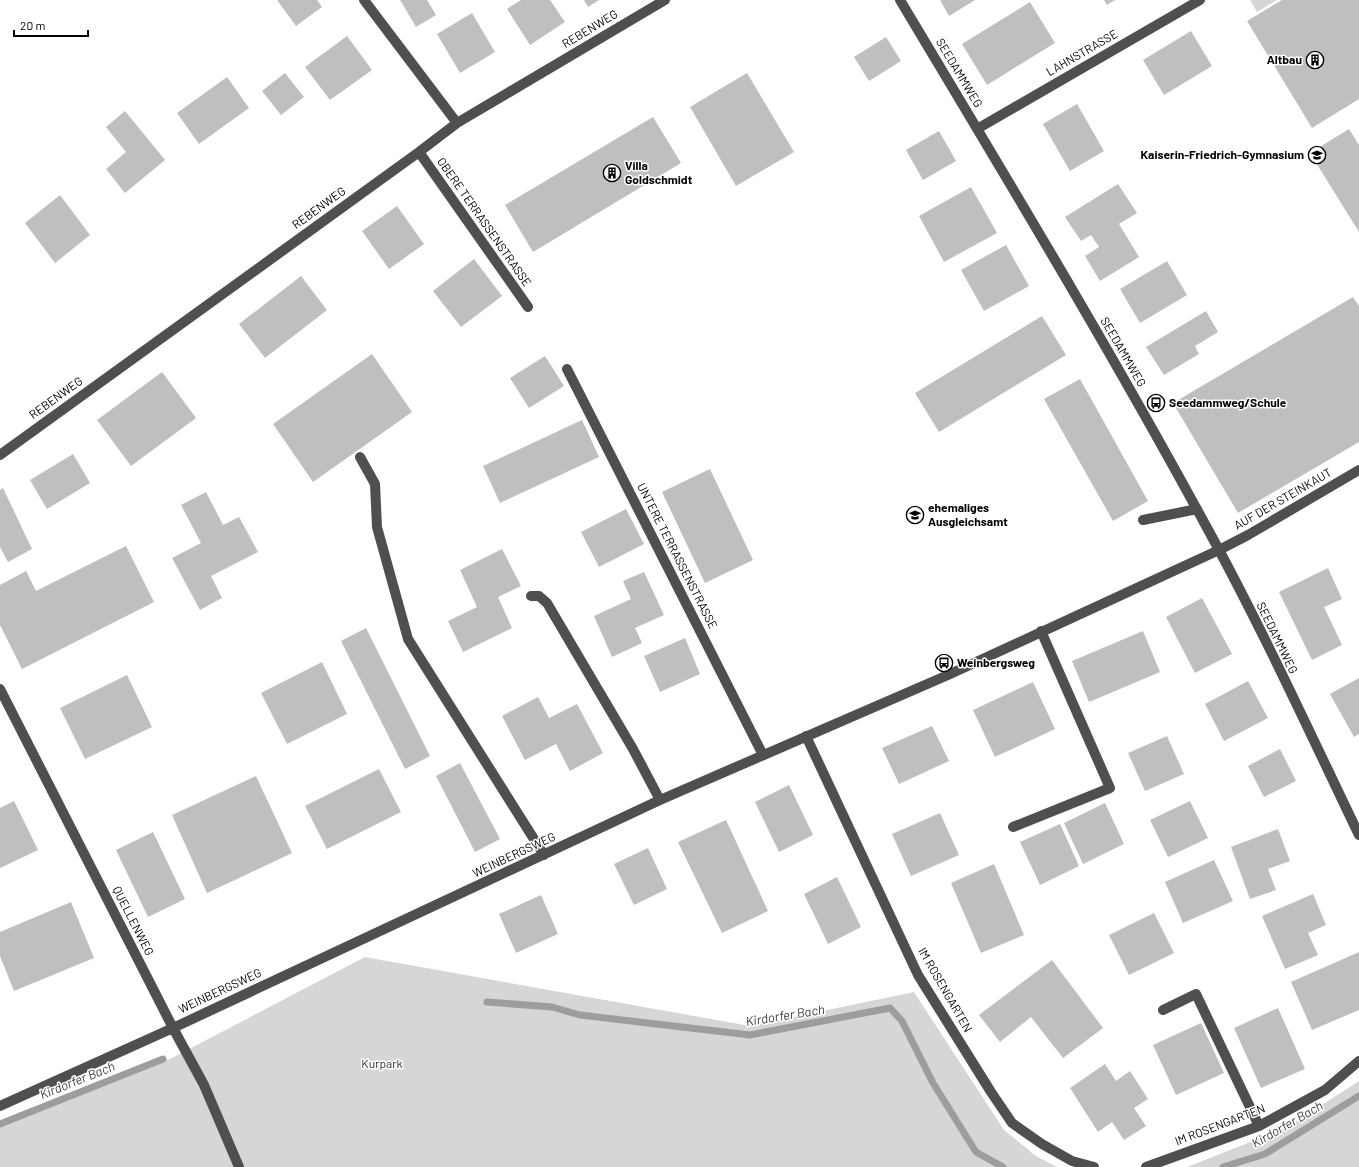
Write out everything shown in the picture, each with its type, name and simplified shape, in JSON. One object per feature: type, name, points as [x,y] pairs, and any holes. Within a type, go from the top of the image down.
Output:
[{"type":"street","points":[[364,0],[458,123]]},
{"type":"street","name":"REBENWEG","points":[[0,455],[458,123],[665,0]]},
{"type":"street","name":"SEEDAMMWEG","points":[[900,0],[978,129],[1142,411],[1197,510],[1219,550],[1359,834]]},
{"type":"street","name":"LAHNSTRASSE","points":[[978,129],[1200,0]]},
{"type":"street","name":"OBERE TERRASSENSTRASSE","points":[[419,152],[528,307]]},
{"type":"street","name":"UNTERE TERRASSENSTRASSE","points":[[567,369],[763,755]]},
{"type":"street","points":[[360,457],[375,484],[377,527],[408,638],[544,855]]},
{"type":"street","name":"AUF DER STEINKAUT","points":[[1219,550],[1248,535],[1359,470]]},
{"type":"street","points":[[1143,520],[1197,510]]},
{"type":"street","name":"WEINBERGSWEG","points":[[0,1106],[173,1028],[660,800],[948,675],[1219,550]]},
{"type":"street","points":[[531,596],[539,596],[547,603],[633,749],[660,800]]},
{"type":"street","points":[[1013,828],[1110,788],[1041,632]]},
{"type":"street","name":"QUELLENWEG","points":[[0,689],[173,1028],[204,1085],[239,1167]]},
{"type":"street","name":"IM ROSENGARTEN","points":[[806,736],[918,975],[991,1092],[1012,1123],[1042,1144],[1072,1161],[1094,1167]]},
{"type":"street","points":[[1163,1010],[1196,994],[1259,1126]]},
{"type":"street","name":"IM ROSENGARTEN","points":[[1146,1167],[1259,1126],[1325,1090],[1359,1061]]},
{"type":"green space","points":[[1250,0],[1277,0],[1257,12]]},
{"type":"green space","name":"Kurpark","points":[[365,957],[750,1026],[914,992],[1004,1130],[1036,1156],[1057,1167],[0,1167],[0,1127],[172,1058]]},
{"type":"green space","points":[[1359,1081],[1359,1167],[1187,1167],[1286,1128]]},
{"type":"building","points":[[277,0],[317,0],[322,7],[296,26]]},
{"type":"building","points":[[400,0],[427,0],[436,15],[416,27]]},
{"type":"building","points":[[521,0],[550,0],[565,22],[530,45],[507,9]]},
{"type":"building","points":[[584,0],[599,0],[588,7]]},
{"type":"building","points":[[940,0],[975,0],[949,16]]},
{"type":"building","points":[[1104,0],[1115,0],[1107,5]]},
{"type":"building","name":"Altbau","points":[[1282,0],[1359,0],[1359,99],[1312,128],[1247,21]]},
{"type":"building","points":[[1030,2],[1055,43],[987,85],[962,44]]},
{"type":"building","points":[[472,13],[495,52],[460,73],[437,34]]},
{"type":"building","points":[[1191,31],[1212,66],[1164,95],[1143,60]]},
{"type":"building","points":[[347,36],[372,70],[330,100],[305,67]]},
{"type":"building","points":[[886,37],[901,61],[869,81],[854,57]]},
{"type":"building","points":[[285,73],[304,97],[281,115],[262,91]]},
{"type":"building","points":[[747,73],[794,152],[736,186],[690,107]]},
{"type":"building","points":[[227,77],[249,108],[199,144],[177,113]]},
{"type":"building","points":[[1077,104],[1104,151],[1070,171],[1043,124]]},
{"type":"building","points":[[125,111],[165,160],[125,193],[106,169],[126,152],[106,127]]},
{"type":"building","name":"Villa Goldschmidt","points":[[653,117],[681,163],[533,252],[505,205]]},
{"type":"building","points":[[1349,129],[1359,145],[1359,232],[1310,153]]},
{"type":"building","points":[[939,131],[956,161],[923,180],[906,150]]},
{"type":"building","points":[[1118,184],[1137,213],[1119,224],[1139,257],[1100,281],[1085,256],[1099,247],[1091,235],[1081,241],[1065,217]]},
{"type":"building","points":[[971,187],[997,233],[944,262],[919,216]]},
{"type":"building","points":[[60,195],[90,235],[55,263],[25,223]]},
{"type":"building","points":[[397,206],[424,244],[389,269],[362,231]]},
{"type":"building","points":[[1006,245],[1029,286],[984,311],[961,270]]},
{"type":"building","points":[[474,259],[502,296],[461,327],[433,291]]},
{"type":"building","points":[[1167,261],[1187,295],[1140,323],[1120,289]]},
{"type":"building","points":[[301,276],[327,310],[265,358],[239,324]]},
{"type":"building","points":[[1353,297],[1359,306],[1359,442],[1238,513],[1173,403]]},
{"type":"building","points":[[1206,311],[1218,332],[1195,346],[1199,354],[1164,375],[1146,347]]},
{"type":"building","points":[[1042,316],[1066,355],[939,432],[915,393]]},
{"type":"building","points":[[372,354],[412,412],[313,482],[273,424]]},
{"type":"building","points":[[545,356],[564,386],[529,408],[510,378]]},
{"type":"building","points":[[162,372],[196,418],[131,466],[97,420]]},
{"type":"building","points":[[1080,379],[1148,501],[1113,521],[1044,399]]},
{"type":"building","points":[[582,420],[599,457],[500,503],[483,466]]},
{"type":"building","points":[[73,454],[90,483],[47,509],[30,480]]},
{"type":"building","points":[[710,469],[753,560],[705,583],[662,492]]},
{"type":"building","points":[[3,488],[32,549],[8,562],[0,547],[0,490]]},
{"type":"building","points":[[206,492],[223,525],[239,517],[258,552],[211,576],[222,598],[200,610],[172,558],[201,543],[181,505]]},
{"type":"building","points":[[626,509],[644,544],[599,567],[581,532]]},
{"type":"building","points":[[126,546],[154,602],[22,669],[0,625],[0,585],[26,571],[36,591]]},
{"type":"building","points":[[502,549],[521,586],[498,597],[512,628],[463,652],[448,621],[477,607],[460,570]]},
{"type":"building","points":[[1328,568],[1342,599],[1324,607],[1342,645],[1312,660],[1279,592]]},
{"type":"building","points":[[644,572],[664,615],[635,628],[642,643],[612,657],[594,616],[631,599],[623,581]]},
{"type":"building","points":[[1202,598],[1232,654],[1195,673],[1166,617]]},
{"type":"building","points":[[366,628],[430,756],[405,769],[341,641]]},
{"type":"building","points":[[1143,631],[1160,672],[1089,702],[1072,661]]},
{"type":"building","points":[[685,638],[700,674],[660,692],[644,656]]},
{"type":"building","points":[[322,662],[347,714],[287,744],[261,693]]},
{"type":"building","points":[[127,675],[152,727],[85,759],[60,708]]},
{"type":"building","points":[[1359,678],[1359,734],[1354,737],[1330,694]]},
{"type":"building","points":[[1248,681],[1268,718],[1224,741],[1205,704]]},
{"type":"building","points":[[1033,682],[1055,729],[995,757],[973,710]]},
{"type":"building","points":[[538,697],[549,718],[577,704],[603,753],[570,771],[556,744],[525,760],[502,716]]},
{"type":"building","points":[[932,726],[949,761],[899,784],[882,748]]},
{"type":"building","points":[[1167,736],[1184,774],[1145,791],[1128,753]]},
{"type":"building","points":[[1280,749],[1296,781],[1264,797],[1248,766]]},
{"type":"building","points":[[460,763],[500,839],[475,852],[436,776]]},
{"type":"building","points":[[379,769],[401,812],[327,849],[305,806]]},
{"type":"building","points":[[256,776],[292,853],[207,893],[172,815]]},
{"type":"building","points":[[789,785],[813,835],[779,852],[755,802]]},
{"type":"building","points":[[14,801],[38,850],[0,868],[0,808]]},
{"type":"building","points":[[1190,801],[1208,838],[1168,857],[1150,820]]},
{"type":"building","points":[[1105,803],[1124,844],[1083,864],[1064,823]]},
{"type":"building","points":[[940,813],[959,855],[911,876],[892,834]]},
{"type":"building","points":[[726,820],[768,911],[722,933],[678,842]]},
{"type":"building","points":[[1060,824],[1079,866],[1040,885],[1020,842]]},
{"type":"building","points":[[1278,829],[1290,861],[1268,869],[1276,890],[1250,899],[1231,847]]},
{"type":"building","points":[[153,832],[185,899],[148,917],[116,850]]},
{"type":"building","points":[[648,848],[667,889],[634,905],[614,864]]},
{"type":"building","points":[[1214,860],[1233,901],[1183,923],[1165,882]]},
{"type":"building","points":[[994,864],[1024,935],[981,953],[951,883]]},
{"type":"building","points":[[837,877],[861,927],[828,944],[804,894]]},
{"type":"building","points":[[1313,894],[1326,925],[1308,933],[1318,955],[1285,969],[1262,916]]},
{"type":"building","points":[[541,895],[558,934],[516,953],[499,914]]},
{"type":"building","points":[[71,902],[94,958],[14,991],[0,956],[0,932]]},
{"type":"building","points":[[1154,913],[1174,953],[1129,975],[1109,935]]},
{"type":"building","points":[[1359,952],[1359,1010],[1312,1030],[1291,982]]},
{"type":"building","points":[[1052,960],[1103,1028],[1063,1058],[1031,1017],[1000,1042],[979,1015]]},
{"type":"building","points":[[1278,1008],[1305,1069],[1261,1088],[1234,1028]]},
{"type":"building","points":[[1201,1023],[1224,1073],[1176,1095],[1153,1045]]},
{"type":"building","points":[[1105,1064],[1116,1081],[1130,1071],[1148,1099],[1134,1108],[1146,1126],[1124,1140],[1112,1122],[1098,1132],[1070,1088]]},
{"type":"waterway","name":"Kirdorfer Bach","points":[[487,1002],[552,1007],[580,1015],[750,1035],[890,1008],[902,1021],[933,1083],[976,1152],[1003,1167]]},
{"type":"waterway","name":"Kirdorfer Bach","points":[[0,1124],[163,1059]]},
{"type":"waterway","name":"Kirdorfer Bach","points":[[1223,1167],[1265,1154],[1359,1096]]},
{"type":"place","name":"Altbau","points":[[1315,60]]},
{"type":"place","name":"Kaiserin-Friedrich-Gymnasium","points":[[1317,155]]},
{"type":"place","name":"Villa Goldschmidt","points":[[612,173]]},
{"type":"place","name":"Seedammweg/Schule","points":[[1156,403]]},
{"type":"place","name":"ehemaliges Ausgleichsamt","points":[[915,515]]},
{"type":"place","name":"Weinbergsweg","points":[[944,663]]}]
